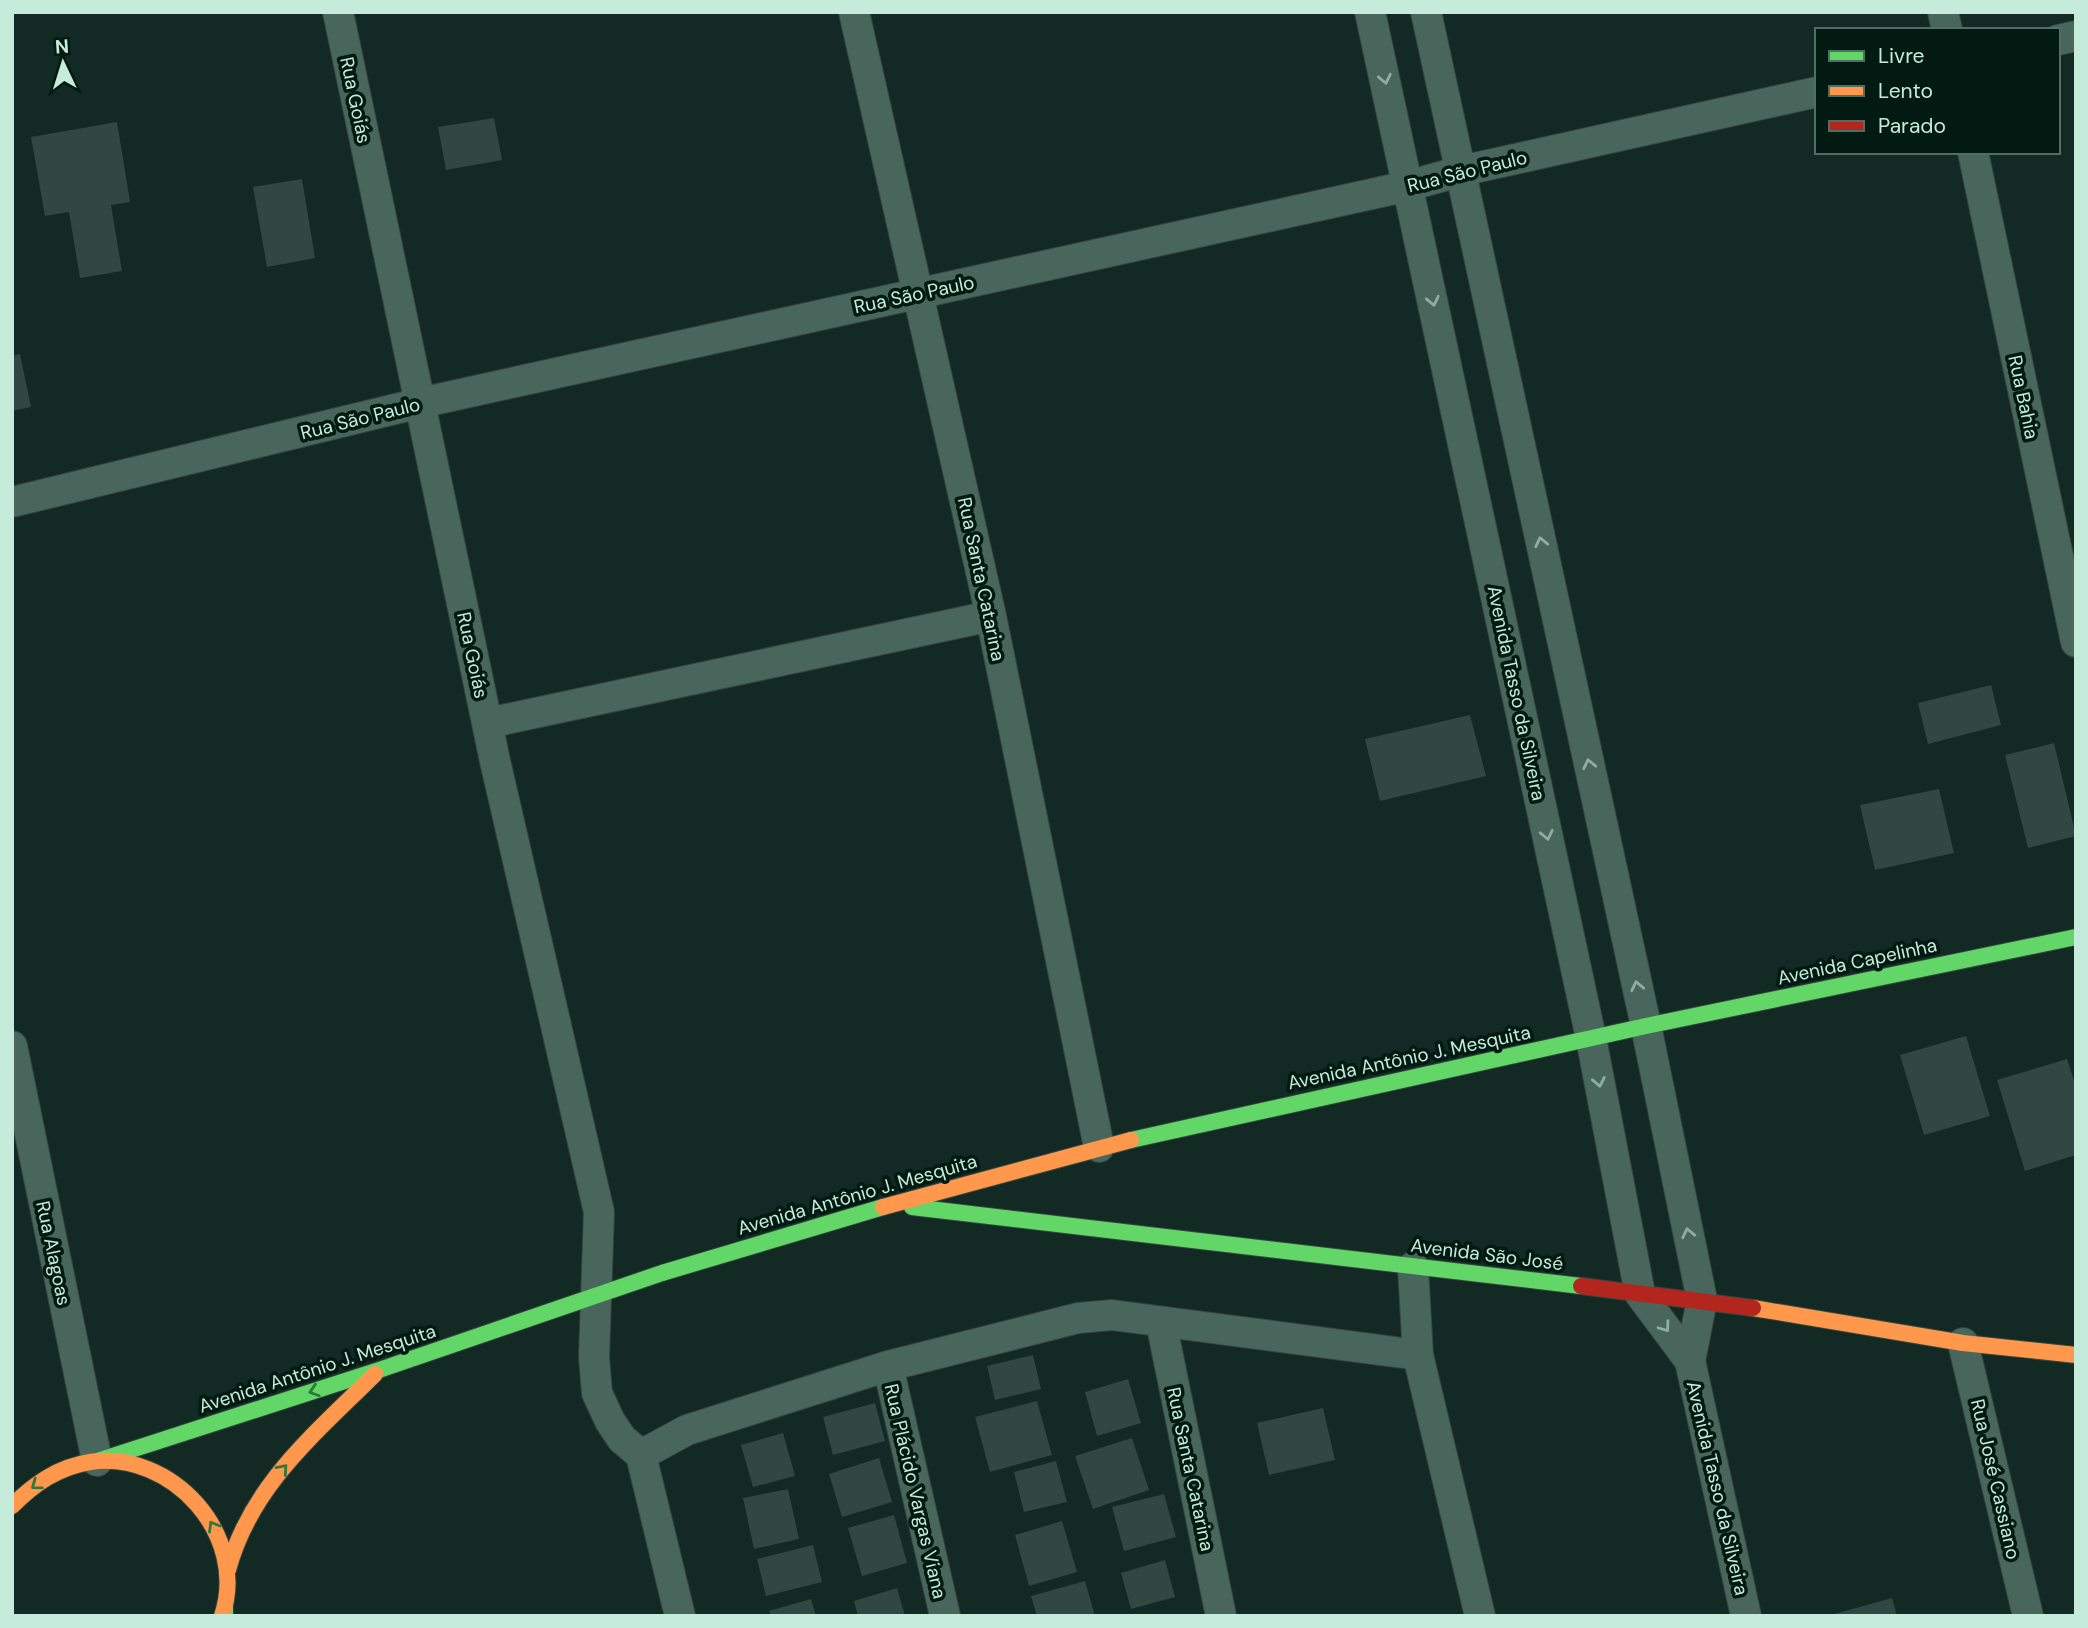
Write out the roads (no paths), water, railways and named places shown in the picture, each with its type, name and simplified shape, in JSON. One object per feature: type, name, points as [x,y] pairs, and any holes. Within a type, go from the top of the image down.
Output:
[{"type":"main road","name":"Avenida Capelinha","points":[[1646,1026],[2076,937]]},
{"type":"main road","name":"Avenida Antônio J. Mesquita","points":[[97,1461],[379,1370],[662,1273],[892,1204],[1099,1147],[1646,1026]]},
{"type":"main road","name":"Avenida São José","points":[[892,1204],[1702,1300],[1963,1343],[2076,1355]]},
{"type":"main road","points":[[224,1613],[228,1570],[239,1534],[263,1493],[302,1448],[379,1370]]},
{"type":"main road","points":[[12,1507],[34,1485],[64,1469],[97,1461],[134,1464],[169,1478],[198,1502],[218,1534],[228,1570]]},
{"type":"street","name":"Rua Goiás","points":[[338,12],[488,723],[599,1212],[594,1357],[597,1394],[622,1439],[641,1455]]},
{"type":"street","name":"Rua Santa Catarina","points":[[854,12],[991,616],[1099,1147]]},
{"type":"street","name":"Avenida Tasso da Silveira","points":[[1370,12],[1591,1038],[1640,1294],[1690,1361]]},
{"type":"street","name":"Avenida Tasso da Silveira","points":[[1426,12],[1646,1026],[1702,1300],[1690,1361],[1746,1616]]},
{"type":"street","name":"Rua São Paulo","points":[[12,502],[420,403],[1408,186],[1461,171],[1815,92]]},
{"type":"street","name":"Rua Bahia","points":[[1973,154],[2076,642]]},
{"type":"street","points":[[488,723],[991,616]]},
{"type":"street","name":"Rua Alagoas","points":[[12,1046],[97,1461]]},
{"type":"street","points":[[1413,1267],[1418,1355],[1480,1616]]},
{"type":"street","points":[[680,1616],[641,1455],[687,1430],[888,1366],[1078,1318],[1112,1315],[1418,1355]]},
{"type":"street","name":"Rua Santa Catarina","points":[[1161,1322],[1221,1616]]},
{"type":"street","name":"Rua José Cassiano","points":[[1963,1343],[2028,1616]]},
{"type":"street","name":"Rua Plácido Vargas Viana","points":[[888,1366],[945,1616]]}]
